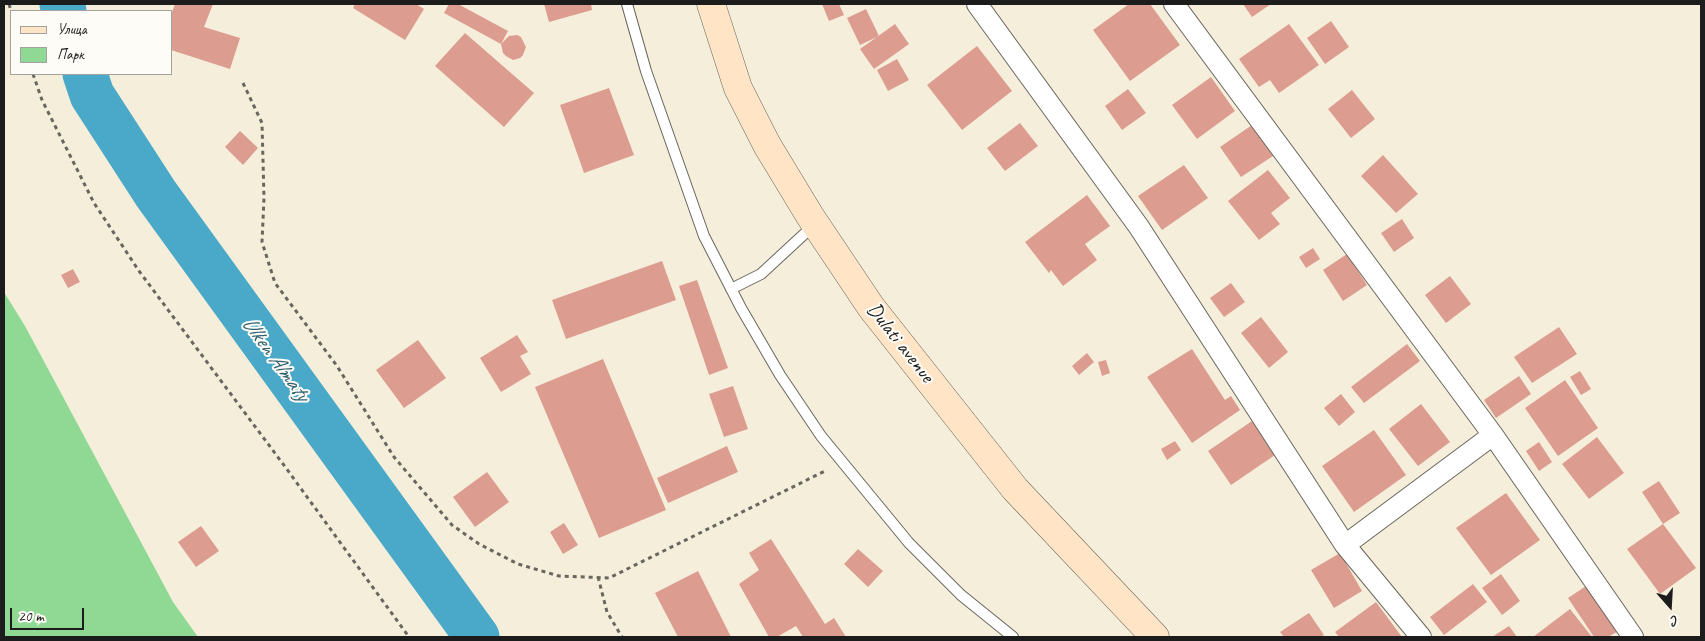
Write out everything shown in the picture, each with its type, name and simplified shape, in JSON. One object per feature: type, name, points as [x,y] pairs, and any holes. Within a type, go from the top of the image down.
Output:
[{"type":"main road","name":"Dulati avenue","points":[[711,4],[738,88],[767,145],[815,224],[871,307],[1015,489],[1155,637]]},
{"type":"street","points":[[977,4],[1139,227],[1345,545],[1421,637]]},
{"type":"street","points":[[1174,4],[1493,435],[1633,637]]},
{"type":"street","points":[[1345,545],[1493,435]]},
{"type":"lane","points":[[627,4],[646,71],[704,236],[731,289],[780,374],[821,436],[909,543],[961,595],[1013,637]]},
{"type":"lane","points":[[731,289],[762,274],[815,224]]},
{"type":"path","points":[[33,75],[42,100],[94,203],[139,271],[409,637]]},
{"type":"path","points":[[243,83],[262,124],[264,198],[262,242],[275,282],[337,366],[394,457],[452,525],[479,544],[518,564],[559,576],[609,578],[843,462]]},
{"type":"path","points":[[598,577],[607,612],[622,637]]},
{"type":"green space","points":[[4,292],[25,326],[173,602],[198,637],[4,637]]},
{"type":"building","points":[[175,4],[213,4],[204,27],[240,38],[230,69],[172,50],[172,12]]},
{"type":"building","points":[[355,4],[416,4],[424,9],[405,40],[353,8]]},
{"type":"building","points":[[449,4],[458,4],[508,31],[501,44],[444,13]]},
{"type":"building","points":[[544,4],[591,4],[592,10],[549,22]]},
{"type":"building","points":[[822,4],[839,4],[844,15],[829,21]]},
{"type":"building","points":[[1129,4],[1150,4],[1180,45],[1130,81],[1093,30]]},
{"type":"building","points":[[1243,4],[1271,4],[1252,17]]},
{"type":"building","points":[[866,9],[879,36],[860,45],[847,18]]},
{"type":"building","points":[[1331,21],[1349,47],[1325,64],[1307,38]]},
{"type":"building","points":[[895,24],[909,44],[874,69],[860,49]]},
{"type":"building","points":[[1289,24],[1319,65],[1279,93],[1270,80],[1259,87],[1239,59]]},
{"type":"building","points":[[465,33],[534,93],[504,127],[435,66]]},
{"type":"building","points":[[517,35],[521,37],[526,47],[520,58],[513,60],[503,53],[501,44],[509,36]]},
{"type":"building","points":[[977,46],[1012,91],[962,130],[927,85]]},
{"type":"building","points":[[897,59],[909,80],[888,91],[877,70]]},
{"type":"building","points":[[1211,77],[1235,111],[1197,139],[1172,105]]},
{"type":"building","points":[[609,88],[634,155],[584,173],[560,105]]},
{"type":"building","points":[[1128,89],[1146,113],[1122,130],[1105,106]]},
{"type":"building","points":[[1352,90],[1375,119],[1351,138],[1328,109]]},
{"type":"building","points":[[1020,123],[1038,146],[1005,171],[987,148]]},
{"type":"building","points":[[1255,123],[1276,154],[1241,177],[1220,147]]},
{"type":"building","points":[[240,131],[258,148],[243,165],[225,147]]},
{"type":"building","points":[[1383,155],[1418,194],[1396,213],[1361,176]]},
{"type":"building","points":[[1184,165],[1208,198],[1162,230],[1138,196]]},
{"type":"building","points":[[1268,170],[1290,198],[1271,213],[1280,224],[1259,240],[1228,201]]},
{"type":"building","points":[[1087,195],[1110,226],[1085,244],[1097,260],[1063,286],[1051,270],[1049,273],[1025,242]]},
{"type":"building","points":[[1402,219],[1414,238],[1394,252],[1381,233]]},
{"type":"building","points":[[1313,248],[1320,259],[1306,268],[1299,257]]},
{"type":"building","points":[[1347,254],[1367,285],[1343,301],[1323,270]]},
{"type":"building","points":[[662,261],[676,300],[566,339],[552,300]]},
{"type":"building","points":[[73,269],[80,282],[68,288],[61,275]]},
{"type":"building","points":[[1450,276],[1471,304],[1446,323],[1425,295]]},
{"type":"building","points":[[697,280],[728,368],[709,375],[679,286]]},
{"type":"building","points":[[1231,283],[1245,302],[1224,317],[1210,298]]},
{"type":"building","points":[[1261,317],[1288,352],[1269,368],[1241,333]]},
{"type":"building","points":[[1559,327],[1577,354],[1532,383],[1514,357]]},
{"type":"building","points":[[517,335],[528,352],[520,356],[531,374],[501,392],[480,358]]},
{"type":"building","points":[[418,340],[446,378],[404,408],[376,370]]},
{"type":"building","points":[[1407,344],[1420,361],[1364,403],[1351,387]]},
{"type":"building","points":[[1192,349],[1225,400],[1231,396],[1240,410],[1192,443],[1147,377]]},
{"type":"building","points":[[1087,353],[1094,362],[1079,375],[1072,366]]},
{"type":"building","points":[[603,359],[666,510],[599,538],[535,387]]},
{"type":"building","points":[[1106,360],[1110,373],[1102,376],[1098,362]]},
{"type":"building","points":[[1580,371],[1591,389],[1581,395],[1570,377]]},
{"type":"building","points":[[1519,376],[1531,394],[1496,418],[1484,400]]},
{"type":"building","points":[[1565,380],[1598,428],[1558,456],[1525,408]]},
{"type":"building","points":[[733,386],[748,429],[724,437],[709,394]]},
{"type":"building","points":[[1341,394],[1355,412],[1339,426],[1324,408]]},
{"type":"building","points":[[1421,404],[1450,442],[1418,466],[1389,429]]},
{"type":"building","points":[[1252,421],[1275,455],[1231,485],[1208,451]]},
{"type":"building","points":[[1374,430],[1406,475],[1354,512],[1322,466]]},
{"type":"building","points":[[1597,437],[1624,473],[1589,499],[1562,464]]},
{"type":"building","points":[[1175,441],[1181,450],[1167,460],[1161,449]]},
{"type":"building","points":[[1539,442],[1552,462],[1539,471],[1526,451]]},
{"type":"building","points":[[727,446],[738,472],[668,503],[657,478]]},
{"type":"building","points":[[487,472],[509,502],[475,527],[453,497]]},
{"type":"building","points":[[1659,481],[1680,513],[1663,524],[1642,492]]},
{"type":"building","points":[[1506,493],[1540,540],[1491,575],[1456,528]]},
{"type":"building","points":[[564,523],[578,545],[563,554],[550,532]]},
{"type":"building","points":[[1663,524],[1696,568],[1660,594],[1627,549]]},
{"type":"building","points":[[201,526],[219,551],[196,567],[178,542]]},
{"type":"building","points":[[771,539],[825,624],[834,618],[846,637],[803,637],[796,626],[777,637],[769,637],[739,584],[759,570],[749,553]]},
{"type":"building","points":[[858,549],[883,571],[868,587],[844,564]]},
{"type":"building","points":[[1340,553],[1362,591],[1334,608],[1311,570]]},
{"type":"building","points":[[698,571],[731,637],[678,637],[655,593]]},
{"type":"building","points":[[1501,574],[1520,601],[1502,615],[1482,588]]},
{"type":"building","points":[[1592,582],[1622,629],[1608,637],[1594,637],[1568,598]]},
{"type":"building","points":[[1473,584],[1487,602],[1444,635],[1430,617]]},
{"type":"building","points":[[1376,602],[1402,637],[1339,637],[1335,632]]},
{"type":"building","points":[[1570,609],[1592,637],[1533,637]]},
{"type":"building","points":[[1309,613],[1324,635],[1320,637],[1284,637],[1280,632]]},
{"type":"building","points":[[1509,626],[1517,637],[1492,637]]},
{"type":"waterway","name":"Ulken Almaty","points":[[62,4],[64,10]]},
{"type":"waterway","name":"Ulken Almaty","points":[[85,75],[92,95],[156,194],[477,637]]}]
